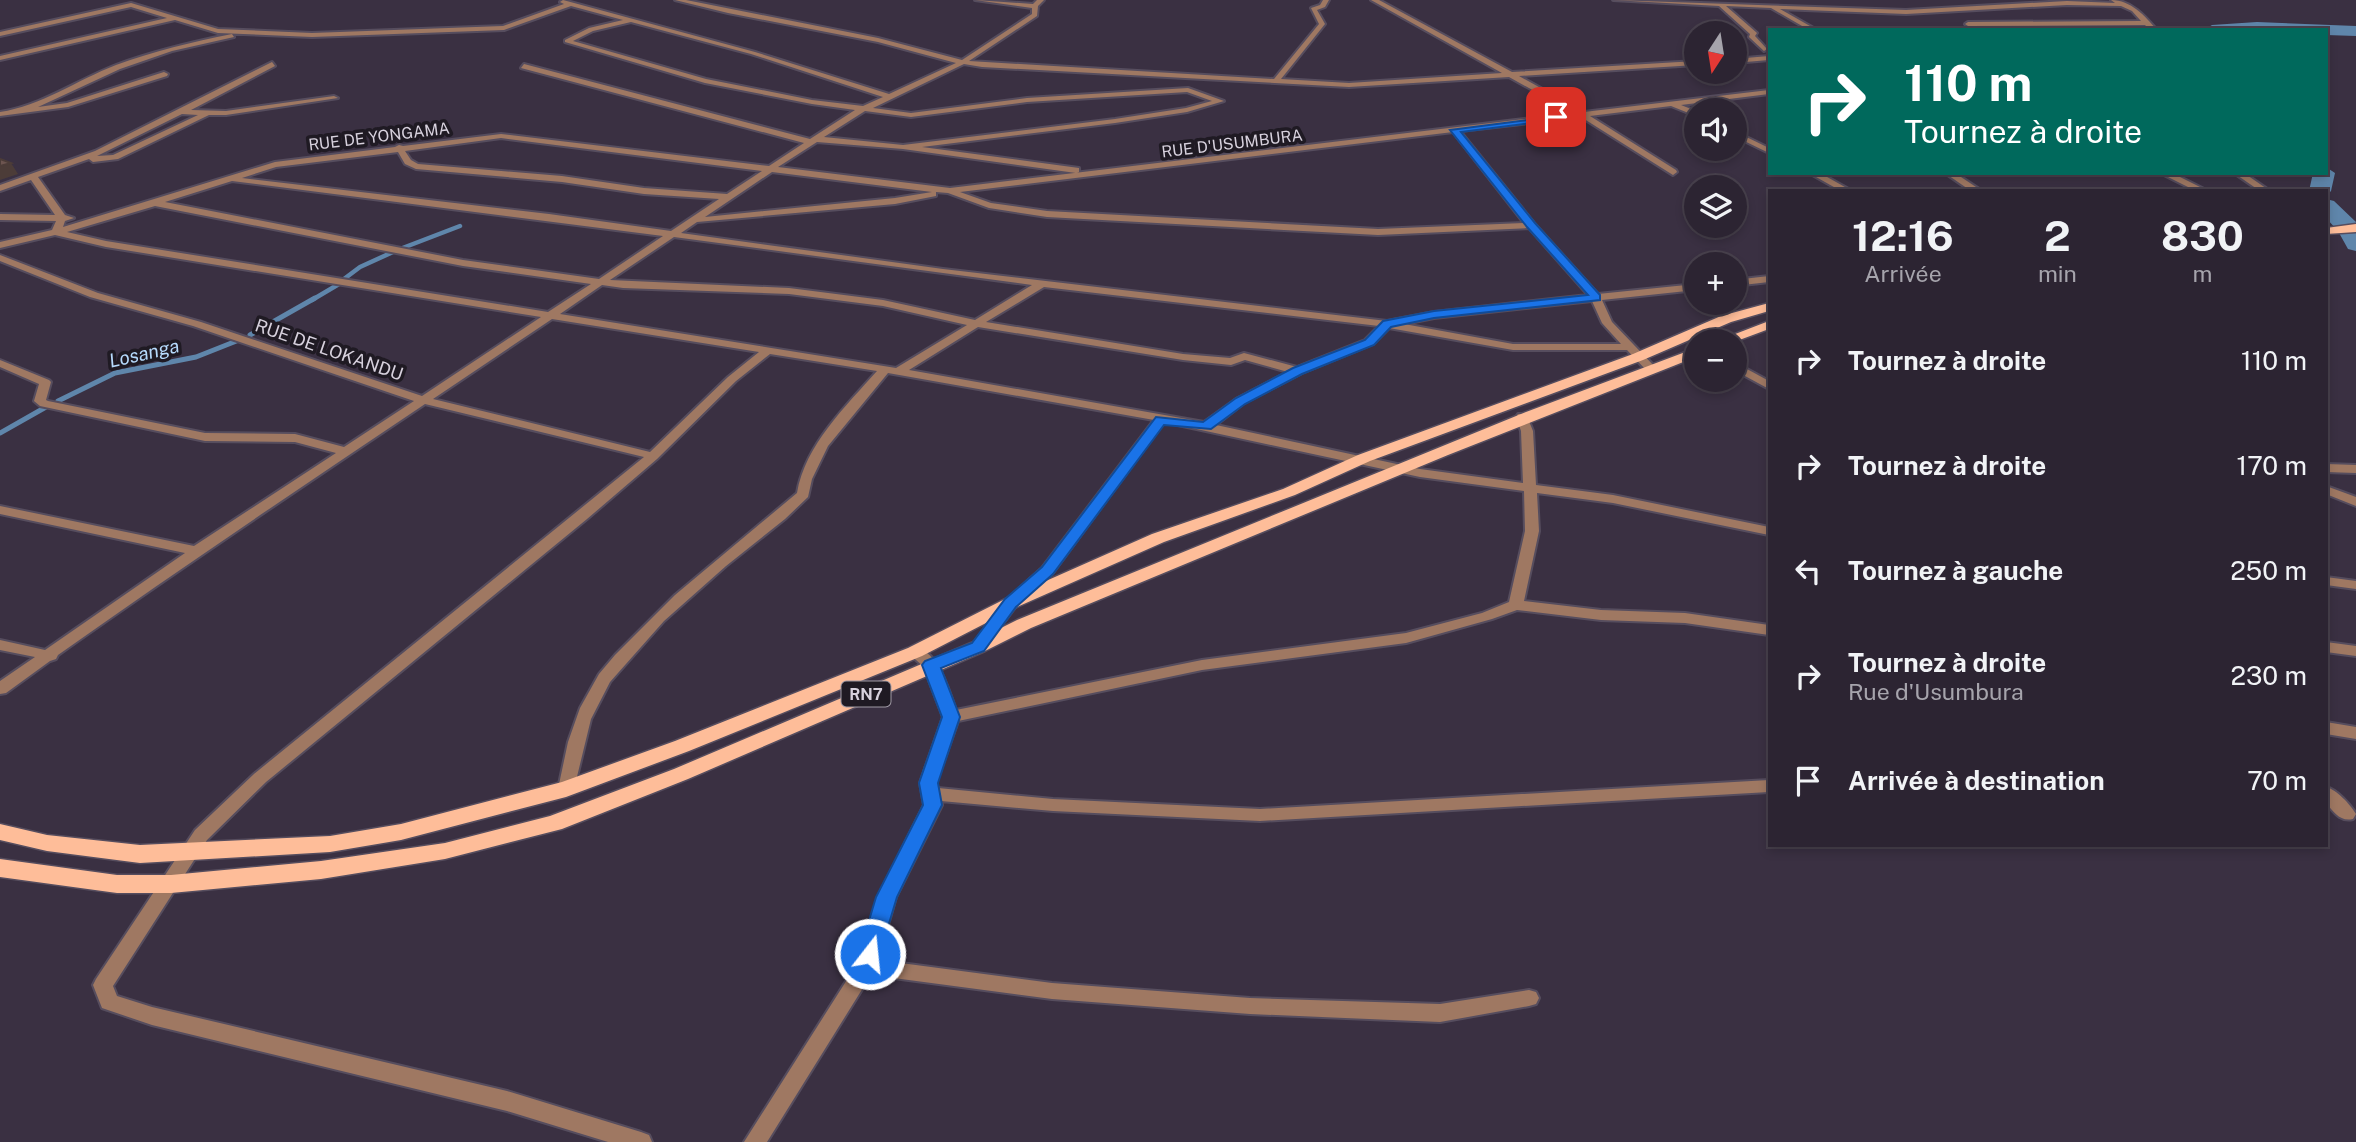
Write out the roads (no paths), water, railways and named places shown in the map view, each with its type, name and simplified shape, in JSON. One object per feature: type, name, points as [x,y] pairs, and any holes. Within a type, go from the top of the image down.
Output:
[{"type":"main road","points":[[2329,231],[2356,228]]},
{"type":"main road","name":"RN7","points":[[0,832],[47,843],[140,854],[330,844],[401,832],[566,789],[682,746],[915,652],[1011,603],[1158,538],[1289,492],[1364,458],[1488,410],[1639,358],[1726,318],[1768,307]]},
{"type":"main road","points":[[1747,333],[1768,325]]},
{"type":"main road","name":"RN7","points":[[0,868],[117,884],[172,884],[321,870],[432,853],[554,823],[681,774],[978,647],[1024,624],[1402,469],[1521,417],[1608,388],[1639,358],[1684,353]]},
{"type":"street","points":[[553,0],[632,20],[888,96]]},
{"type":"street","points":[[678,0],[751,18],[877,40],[961,63],[1361,85],[1506,73],[1684,64]]},
{"type":"street","points":[[0,689],[51,656],[196,551],[602,280],[698,220],[771,168],[864,108],[961,63],[1035,15],[1038,3],[978,0]]},
{"type":"street","points":[[1275,82],[1322,24],[1314,9],[1323,6],[1326,0]]},
{"type":"street","points":[[1374,0],[1582,114],[1673,172]]},
{"type":"street","points":[[1616,0],[1906,12],[2116,2],[2134,10],[2151,28]]},
{"type":"street","points":[[0,34],[129,2],[218,31],[312,35],[503,28],[570,4]]},
{"type":"street","points":[[1722,6],[1755,34],[1751,36],[1764,49]]},
{"type":"street","points":[[1773,7],[1810,28]]},
{"type":"street","points":[[0,58],[176,18]]},
{"type":"street","points":[[632,20],[591,29],[567,41],[705,81],[800,100],[929,115],[1027,100],[1188,90],[1220,101],[1187,110],[1115,121],[903,146]]},
{"type":"street","points":[[1968,24],[2144,23]]},
{"type":"street","points":[[20,111],[71,85],[127,63],[170,49],[242,33]]},
{"type":"street","points":[[1747,60],[1768,58]]},
{"type":"street","points":[[0,188],[81,159],[181,112],[272,64]]},
{"type":"street","points":[[524,66],[813,141],[903,146],[1105,173]]},
{"type":"street","points":[[0,114],[68,105],[164,75]]},
{"type":"street","name":"RUE D'USUMBURA","points":[[698,220],[895,201],[949,191],[1768,92]]},
{"type":"street","points":[[181,112],[206,114],[334,98]]},
{"type":"street","points":[[1672,103],[1684,108]]},
{"type":"street","points":[[81,159],[115,157],[206,114]]},
{"type":"street","points":[[1455,130],[1531,225],[1596,298],[1606,323],[1639,358]]},
{"type":"street","name":"RUE DE YONGAMA","points":[[0,245],[56,232],[275,165],[399,147],[511,136],[949,191]]},
{"type":"street","points":[[1747,140],[1768,150]]},
{"type":"street","points":[[399,147],[408,162],[416,166],[562,179],[644,191],[730,197]]},
{"type":"street","points":[[32,175],[62,218]]},
{"type":"street","points":[[1817,175],[1843,189]]},
{"type":"street","points":[[1951,175],[1975,189]]},
{"type":"street","points":[[2168,175],[2200,189]]},
{"type":"street","points":[[2241,175],[2263,189]]},
{"type":"street","points":[[229,179],[1387,324],[1513,347],[1639,358]]},
{"type":"street","points":[[949,191],[989,205],[1047,214],[1378,232],[1531,225]]},
{"type":"street","points":[[152,202],[463,263],[663,288],[789,291],[912,308],[979,324],[1183,357],[1231,362],[1244,355],[1298,371]]},
{"type":"street","points":[[0,217],[106,217]]},
{"type":"street","points":[[62,218],[56,232],[106,244],[891,371],[1206,426],[1364,458],[1402,469],[1613,499],[1768,531]]},
{"type":"street","name":"RUE DE LOKANDU","points":[[0,258],[94,295],[197,324],[423,400],[653,456]]},
{"type":"street","points":[[1747,282],[1768,279]]},
{"type":"street","points":[[566,789],[583,720],[594,694],[651,627],[740,547],[772,526],[794,505],[803,494],[803,485],[826,439],[891,371],[979,324],[1043,283]]},
{"type":"street","points":[[1206,426],[1240,401],[1298,371],[1369,342],[1387,324],[1434,315],[1684,288]]},
{"type":"street","points":[[641,1142],[506,1101],[152,1016],[109,1002],[103,985],[172,884],[188,853],[213,821],[260,778],[653,456],[732,379],[766,352]]},
{"type":"street","points":[[0,363],[45,382],[40,401],[44,404],[205,437],[295,438],[348,452]]},
{"type":"street","points":[[1747,373],[1768,385]]},
{"type":"street","points":[[1516,605],[1532,531],[1527,431],[1521,417]]},
{"type":"street","points":[[978,647],[1011,603],[1047,571],[1160,420]]},
{"type":"street","points":[[2328,468],[2356,469]]},
{"type":"street","points":[[2328,491],[2356,502]]},
{"type":"street","points":[[0,510],[196,551]]},
{"type":"street","points":[[2328,581],[2356,585]]},
{"type":"street","points":[[951,717],[1202,665],[1406,638],[1487,616],[1516,605],[1601,615],[1685,618],[1768,630]]},
{"type":"street","points":[[0,645],[51,656]]},
{"type":"street","points":[[2328,647],[2356,651]]},
{"type":"street","points":[[755,1142],[866,966],[887,897],[933,805],[928,783],[951,717],[931,665],[915,652]]},
{"type":"street","points":[[2328,728],[2356,733]]},
{"type":"street","points":[[930,794],[1053,805],[1260,816],[1768,786]]},
{"type":"street","points":[[2328,795],[2347,814]]},
{"type":"street","points":[[866,966],[1052,991],[1250,1006],[1440,1013],[1530,999]]},
{"type":"waterway","points":[[2242,28],[2282,28]]},
{"type":"waterway","points":[[2328,30],[2356,31]]},
{"type":"waterway","points":[[2320,189],[2324,175]]},
{"type":"waterway","points":[[2328,208],[2349,228],[2356,244]]},
{"type":"waterway","name":"Losanga","points":[[400,249],[460,226]]},
{"type":"waterway","name":"Losanga","points":[[344,279],[360,267],[393,252]]},
{"type":"waterway","name":"Losanga","points":[[312,300],[339,284]]},
{"type":"waterway","name":"Losanga","points":[[250,335],[315,298]]},
{"type":"waterway","name":"Losanga","points":[[58,401],[115,373],[196,357],[239,340]]},
{"type":"waterway","name":"Losanga","points":[[0,433],[46,407]]}]
